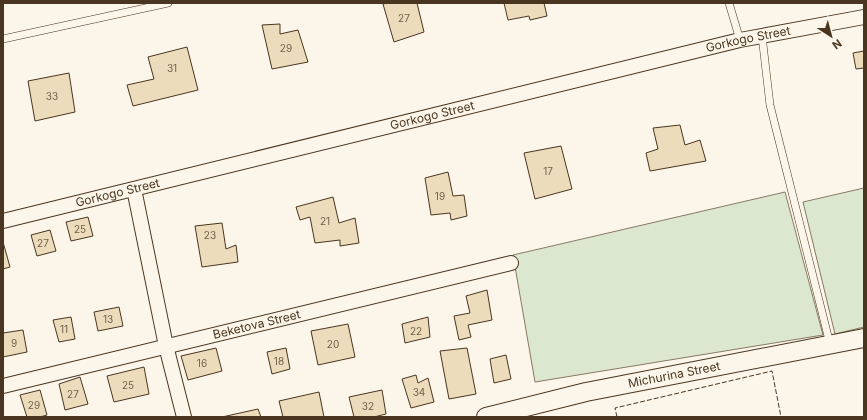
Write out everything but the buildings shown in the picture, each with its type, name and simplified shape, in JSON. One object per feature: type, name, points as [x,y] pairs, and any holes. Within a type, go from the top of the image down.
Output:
[{"type":"street","name":"Gorkogo Street","points":[[3,221],[740,40],[864,17]]},
{"type":"street","points":[[134,189],[166,346],[184,417]]},
{"type":"street","name":"Beketova Street","points":[[3,386],[511,263]]},
{"type":"street","name":"Michurina Street","points":[[486,417],[586,392],[864,338]]},
{"type":"lane","points":[[3,39],[168,3]]},
{"type":"lane","points":[[729,3],[740,40]]},
{"type":"lane","points":[[762,36],[770,105],[830,344]]},
{"type":"green space","points":[[864,188],[864,327],[835,334],[803,202]]},
{"type":"green space","points":[[785,192],[823,335],[535,382],[513,255]]},
{"type":"fence","points":[[617,417],[615,408],[772,371],[781,417]]}]
